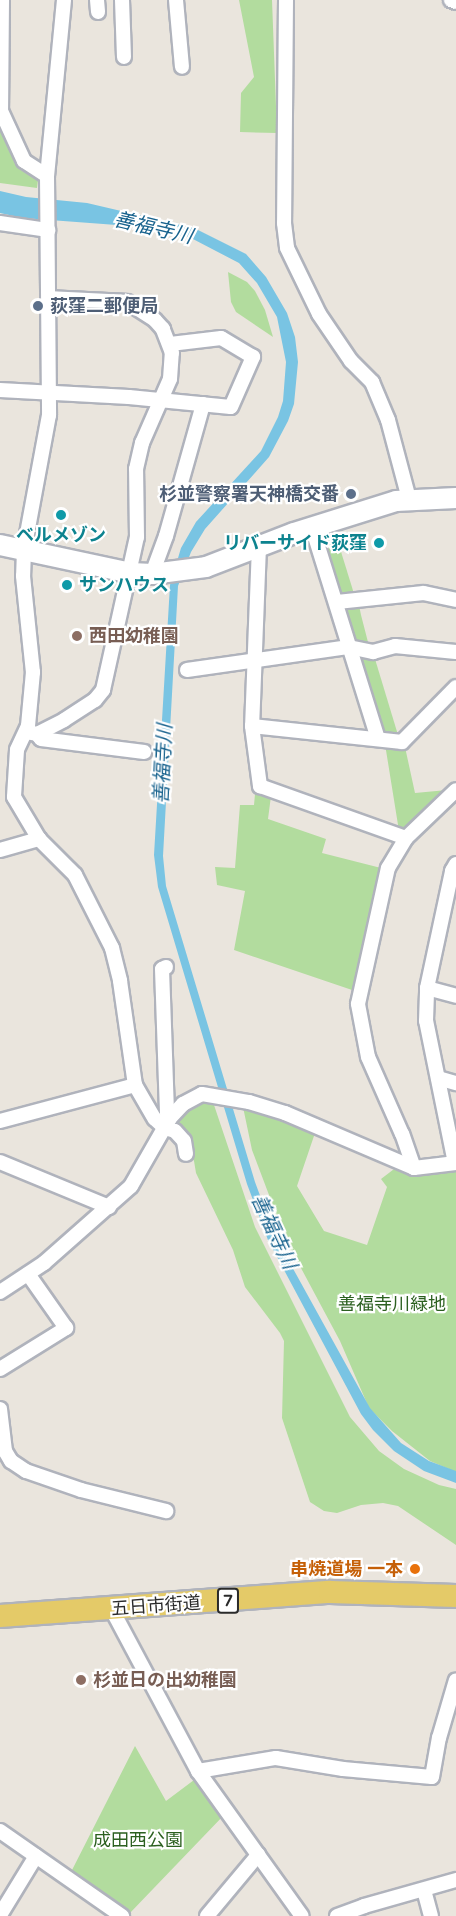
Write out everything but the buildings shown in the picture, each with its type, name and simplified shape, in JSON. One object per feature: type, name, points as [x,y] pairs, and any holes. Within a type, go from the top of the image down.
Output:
[{"type":"main road","name":"五日市街道","points":[[0,1616],[356,1591],[456,1596]]},
{"type":"street","points":[[2,0],[1,111],[24,161],[47,176]]},
{"type":"street","points":[[32,733],[33,672],[23,576],[24,550],[49,415],[47,176],[64,0]]},
{"type":"street","points":[[122,0],[124,57]]},
{"type":"street","points":[[176,0],[182,68]]},
{"type":"street","points":[[286,0],[284,223],[287,248],[319,314],[351,361],[372,382],[388,420],[409,499]]},
{"type":"street","points":[[451,0],[456,2]]},
{"type":"street","points":[[0,223],[48,228]]},
{"type":"street","points":[[49,298],[127,302],[155,320],[170,344],[170,379],[142,442],[136,469],[137,537],[102,690],[95,700],[32,733],[17,750],[14,797],[39,839],[75,875],[112,948],[120,981],[135,1084],[155,1119],[167,1123],[184,1142],[186,1154]]},
{"type":"street","points":[[0,390],[231,407],[253,357],[221,338],[170,344]]},
{"type":"street","points":[[156,573],[203,404]]},
{"type":"street","points":[[0,545],[128,573],[196,569],[350,514],[409,499],[456,498]]},
{"type":"street","points":[[312,527],[378,739]]},
{"type":"street","points":[[259,546],[252,726],[260,786],[406,838]]},
{"type":"street","points":[[337,602],[424,593],[456,600]]},
{"type":"street","points":[[187,670],[349,647],[373,652],[396,646],[456,652]]},
{"type":"street","points":[[252,726],[402,742],[456,687]]},
{"type":"street","points":[[32,733],[41,739],[144,752]]},
{"type":"street","points":[[414,1168],[402,1134],[368,1057],[358,1004],[388,868],[406,838],[456,790]]},
{"type":"street","points":[[0,850],[39,839]]},
{"type":"street","points":[[0,1292],[28,1274],[131,1186],[167,1123],[194,1097],[202,1094],[241,1101],[285,1113],[414,1168],[456,1163],[426,1021],[427,988],[450,908],[456,864]]},
{"type":"street","points":[[166,968],[162,969],[167,1123]]},
{"type":"street","points":[[427,988],[456,996]]},
{"type":"street","points":[[438,1078],[456,1083]]},
{"type":"street","points":[[0,1120],[135,1084]]},
{"type":"street","points":[[0,1162],[109,1207]]},
{"type":"street","points":[[0,1369],[66,1328],[28,1274]]},
{"type":"street","points":[[0,1409],[5,1451],[11,1461],[26,1471],[81,1490],[166,1511]]},
{"type":"street","points":[[111,1608],[198,1771],[302,1916]]},
{"type":"street","points":[[198,1771],[276,1758],[343,1769],[432,1777],[439,1738],[456,1680]]},
{"type":"street","points":[[0,1831],[122,1916]]},
{"type":"street","points":[[207,1916],[258,1855]]},
{"type":"street","points":[[0,1915],[36,1856]]},
{"type":"street","points":[[337,1916],[456,1880]]},
{"type":"street","points":[[424,1890],[431,1916]]},
{"type":"green space","points":[[239,0],[272,0],[277,133],[240,132],[241,93],[254,77]]},
{"type":"green space","points":[[0,129],[19,169],[38,180],[37,188],[0,183]]},
{"type":"green space","points":[[228,272],[247,282],[255,291],[265,310],[273,337],[236,312],[231,302]]},
{"type":"green space","points":[[334,529],[355,597],[343,599],[337,592],[318,534]]},
{"type":"green space","points":[[359,605],[369,646],[353,643],[343,611],[346,606]]},
{"type":"green space","points":[[365,656],[375,659],[398,735],[380,730],[359,658]]},
{"type":"green space","points":[[385,744],[405,747],[415,793],[447,790],[408,831],[399,831]]},
{"type":"green space","points":[[255,794],[271,796],[268,819],[326,839],[322,853],[385,869],[355,991],[234,950],[245,891],[217,885],[215,867],[235,868],[240,805],[254,805]]},
{"type":"green space","name":"善福寺川緑地","points":[[206,1100],[214,1105],[255,1227],[350,1417],[379,1451],[404,1469],[439,1485],[456,1489],[456,1545],[398,1506],[383,1503],[361,1505],[337,1513],[324,1511],[310,1502],[282,1418],[284,1341],[245,1287],[233,1250],[196,1173],[190,1137],[176,1122],[190,1106]]},
{"type":"green space","name":"善福寺川緑地","points":[[243,1107],[315,1133],[297,1186],[324,1231],[367,1245],[387,1187],[381,1179],[398,1166],[456,1170],[456,1472],[430,1461],[392,1431],[369,1408],[340,1341],[286,1240],[252,1150]]},
{"type":"green space","name":"成田西公園","points":[[135,1746],[166,1801],[198,1777],[225,1814],[129,1914],[70,1874]]},
{"type":"water","name":"善福寺川","points":[[0,191],[26,197],[87,203],[194,228],[246,254],[266,277],[287,313],[295,337],[298,362],[294,404],[288,421],[269,457],[205,529],[191,552],[178,586],[163,856],[166,886],[255,1182],[275,1236],[370,1408],[401,1443],[429,1461],[456,1471],[456,1483],[424,1471],[394,1451],[373,1430],[361,1414],[268,1240],[247,1184],[158,887],[154,855],[170,585],[181,548],[196,522],[261,451],[278,417],[283,401],[286,362],[277,317],[257,283],[239,263],[191,238],[130,226],[23,218],[0,213]]},
{"type":"place","name":"荻窪二郵便局","points":[[38,306]]},
{"type":"place","name":"杉並警察署天神橋交番","points":[[351,494]]},
{"type":"place","name":"ベルメゾン","points":[[61,515]]},
{"type":"place","name":"リバーサイド荻窪","points":[[379,543]]},
{"type":"place","name":"サンハウス","points":[[67,585]]},
{"type":"place","name":"西田幼稚園","points":[[77,636]]},
{"type":"place","name":"串焼道場 一本","points":[[415,1569]]},
{"type":"place","name":"杉並日の出幼稚園","points":[[81,1680]]}]
